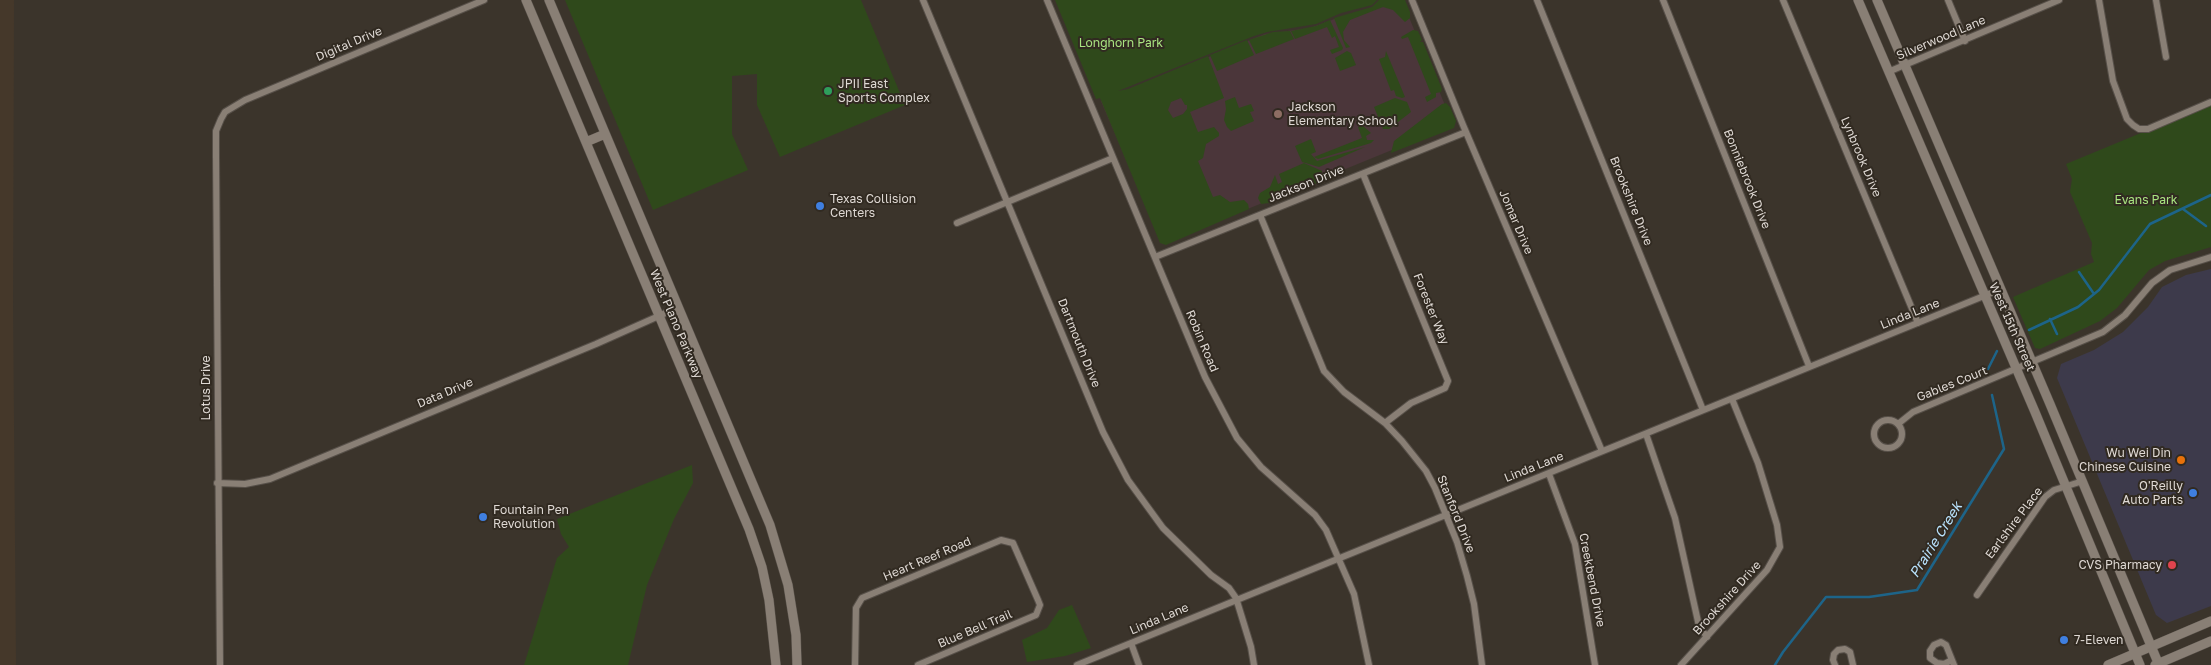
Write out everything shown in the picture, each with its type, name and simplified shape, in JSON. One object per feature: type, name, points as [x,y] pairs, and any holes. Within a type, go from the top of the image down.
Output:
[{"type":"main road","name":"West Plano Parkway","points":[[526,0],[725,472],[762,567],[769,600],[776,665]]},
{"type":"main road","name":"West Plano Parkway","points":[[549,0],[770,525],[782,560],[793,608],[797,665]]},
{"type":"main road","name":"West 15th Street","points":[[1858,0],[2017,370],[2140,665]]},
{"type":"main road","name":"West 15th Street","points":[[1877,0],[2083,481],[2157,664]]},
{"type":"main road","points":[[586,142],[605,134]]},
{"type":"main road","points":[[2108,665],[2211,621]]},
{"type":"main road","points":[[2157,664],[2211,641]]},
{"type":"street","name":"Digital Drive","points":[[225,112],[245,100],[484,0]]},
{"type":"street","name":"Dartmouth Drive","points":[[923,0],[1103,432],[1128,480],[1163,528],[1187,553],[1229,588],[1236,598],[1251,647],[1254,665]]},
{"type":"street","name":"Robin Road","points":[[1046,0],[1205,377],[1237,438],[1262,467],[1316,515],[1326,530],[1354,594],[1369,665]]},
{"type":"street","name":"Jomar Drive","points":[[1412,0],[1602,451]]},
{"type":"street","name":"Brookshire Drive","points":[[1538,0],[1703,410]]},
{"type":"street","name":"Bonniebrook Drive","points":[[1663,0],[1809,366]]},
{"type":"street","name":"Lynbrook Drive","points":[[1783,0],[1918,323]]},
{"type":"street","points":[[1948,0],[1965,41]]},
{"type":"street","name":"Silverwood Lane","points":[[1888,72],[2059,0]]},
{"type":"street","points":[[2099,0],[2113,81],[2127,118],[2133,125],[2139,129],[2148,129],[2211,102]]},
{"type":"street","points":[[2156,0],[2166,58]]},
{"type":"street","name":"Lotus Drive","points":[[220,665],[220,558],[217,483],[216,131],[225,112]]},
{"type":"street","name":"Jackson Drive","points":[[1155,257],[1466,132]]},
{"type":"street","points":[[957,223],[1112,158]]},
{"type":"street","name":"Forester Way","points":[[1363,174],[1448,380],[1445,388],[1411,403],[1386,423]]},
{"type":"street","name":"Stanford Drive","points":[[1260,215],[1324,371],[1344,392],[1386,423],[1426,471],[1457,542],[1474,604],[1482,665]]},
{"type":"street","name":"Gables Court","points":[[1898,424],[1913,412],[2017,370],[2103,332],[2125,315],[2152,283],[2170,270],[2211,257]]},
{"type":"street","name":"Linda Lane","points":[[1077,665],[1236,598],[1549,474],[2001,289]]},
{"type":"street","name":"Data Drive","points":[[217,483],[245,484],[270,479],[596,344],[679,307]]},
{"type":"street","name":"Brookshire Drive","points":[[1681,665],[1767,570],[1780,547],[1777,526],[1758,464],[1732,399]]},
{"type":"street","name":"Gables Court","points":[[1884,421],[1898,424],[1902,431],[1898,444],[1886,448],[1878,443],[1874,435],[1877,426],[1884,421]]},
{"type":"street","points":[[1646,434],[1665,484],[1675,518],[1699,626],[1707,637]]},
{"type":"street","name":"Creekbend Drive","points":[[1549,474],[1575,544],[1595,665]]},
{"type":"street","name":"Earlshire Place","points":[[1976,595],[2045,497],[2065,485],[2083,481]]},
{"type":"street","name":"Heart Reef Road","points":[[855,665],[857,604],[862,598],[1001,540],[1009,541],[1016,547],[1038,600],[1039,610]]},
{"type":"street","name":"Blue Bell Trail","points":[[918,665],[1032,617],[1039,610]]},
{"type":"street","points":[[1131,642],[1139,665]]},
{"type":"street","points":[[1835,665],[1833,660],[1834,654],[1838,650],[1845,649],[1850,652],[1853,665]]},
{"type":"shaded area","points":[[0,0],[14,0],[13,305],[16,665],[0,665]]},
{"type":"shaded area","name":"Jackson Elementary School","points":[[1402,0],[1453,125],[1162,244],[1101,101],[1265,34],[1310,28],[1340,17]]},
{"type":"shaded area","points":[[2211,269],[2211,606],[2167,623],[2156,615],[2057,378],[2061,364],[2094,350],[2123,332],[2148,307],[2162,287],[2186,275]]},
{"type":"green space","name":"JPII East Sports Complex","points":[[565,0],[861,0],[905,105],[780,157],[757,105],[757,74],[732,76],[732,134],[748,170],[653,210]]},
{"type":"green space","name":"Longhorn Park","points":[[1055,0],[1377,0],[1372,5],[1341,13],[1316,24],[1254,36],[1118,91],[1128,89],[1208,56],[1224,98],[1190,112],[1198,132],[1214,127],[1219,133],[1219,136],[1206,144],[1203,158],[1198,161],[1213,197],[1220,195],[1230,202],[1244,200],[1248,204],[1249,209],[1166,245],[1160,243],[1100,98],[1096,99]],"holes":[[[1181,98],[1185,105],[1187,105],[1187,109],[1183,114],[1173,118],[1168,110],[1171,102]]]},
{"type":"green space","points":[[1379,0],[1405,0],[1410,12],[1410,18],[1405,22],[1393,10],[1383,7],[1350,20],[1343,32],[1344,40],[1350,47],[1346,48],[1334,18],[1372,7]]},
{"type":"green space","points":[[1330,20],[1343,48],[1332,54],[1330,50],[1339,47],[1335,36],[1332,38],[1327,27],[1295,39],[1291,31],[1316,26]]},
{"type":"green space","points":[[1413,30],[1418,31],[1422,40],[1420,42],[1423,42],[1442,89],[1441,92],[1436,93],[1436,97],[1427,102],[1425,97],[1431,94],[1408,37],[1402,39],[1401,37]]},
{"type":"green space","points":[[1290,31],[1294,39],[1256,54],[1249,40],[1273,32]]},
{"type":"green space","points":[[1247,40],[1254,55],[1217,71],[1210,55]]},
{"type":"green space","points":[[1347,51],[1351,53],[1356,65],[1340,71],[1335,58]]},
{"type":"green space","points":[[1386,51],[1405,97],[1396,96],[1394,90],[1391,91],[1379,59],[1385,57]]},
{"type":"green space","points":[[1235,97],[1239,108],[1251,104],[1254,111],[1250,112],[1254,121],[1231,131],[1224,120],[1225,101]]},
{"type":"green space","points":[[1395,98],[1407,102],[1411,112],[1389,129],[1383,129],[1374,107]]},
{"type":"green space","points":[[1446,103],[1450,107],[1456,121],[1454,128],[1391,153],[1394,141],[1442,104]]},
{"type":"green space","name":"Evans Park","points":[[2211,104],[2211,247],[2165,261],[2149,270],[2117,308],[2100,321],[2040,349],[2035,348],[2013,297],[2094,262],[2091,254],[2092,243],[2070,192],[2072,179],[2066,164]]},
{"type":"green space","points":[[1362,125],[1371,133],[1366,136],[1367,140],[1374,140],[1371,143],[1318,159],[1314,157],[1362,138],[1358,127]]},
{"type":"green space","points":[[1311,139],[1316,152],[1311,154],[1317,161],[1365,147],[1319,167],[1302,162],[1295,146]]},
{"type":"green space","points":[[1304,163],[1322,171],[1322,181],[1269,203],[1261,204],[1258,198],[1260,193],[1270,187],[1275,175],[1278,184],[1282,182],[1279,174]]},
{"type":"green space","points":[[692,465],[693,483],[674,519],[647,585],[628,665],[524,665],[557,558],[569,547],[561,534],[557,519]]},
{"type":"green space","points":[[1072,605],[1091,648],[1065,656],[1027,662],[1022,640],[1047,628],[1059,610]]},
{"type":"waterway","name":"Prairie Creek","points":[[2029,330],[2078,307],[2099,290],[2150,224],[2211,195]]},
{"type":"waterway","points":[[2183,209],[2206,226]]},
{"type":"waterway","points":[[2079,272],[2094,294]]},
{"type":"waterway","points":[[2050,319],[2057,334]]},
{"type":"waterway","name":"Prairie Creek","points":[[1988,369],[1997,351]]},
{"type":"waterway","name":"Prairie Creek","points":[[1775,665],[1826,597],[1869,597],[1917,590],[2004,449],[1992,395]]},
{"type":"place","name":"JPII East Sports Complex","points":[[828,91]]},
{"type":"place","name":"Jackson Elementary School","points":[[1278,114]]},
{"type":"place","name":"Texas Collision Centers","points":[[820,206]]},
{"type":"place","name":"Wu Wei Din Chinese Cuisine","points":[[2181,460]]},
{"type":"place","name":"O'Reilly Auto Parts","points":[[2193,493]]},
{"type":"place","name":"Fountain Pen Revolution","points":[[483,517]]},
{"type":"place","name":"CVS Pharmacy","points":[[2172,565]]},
{"type":"place","name":"7-Eleven","points":[[2064,640]]}]
